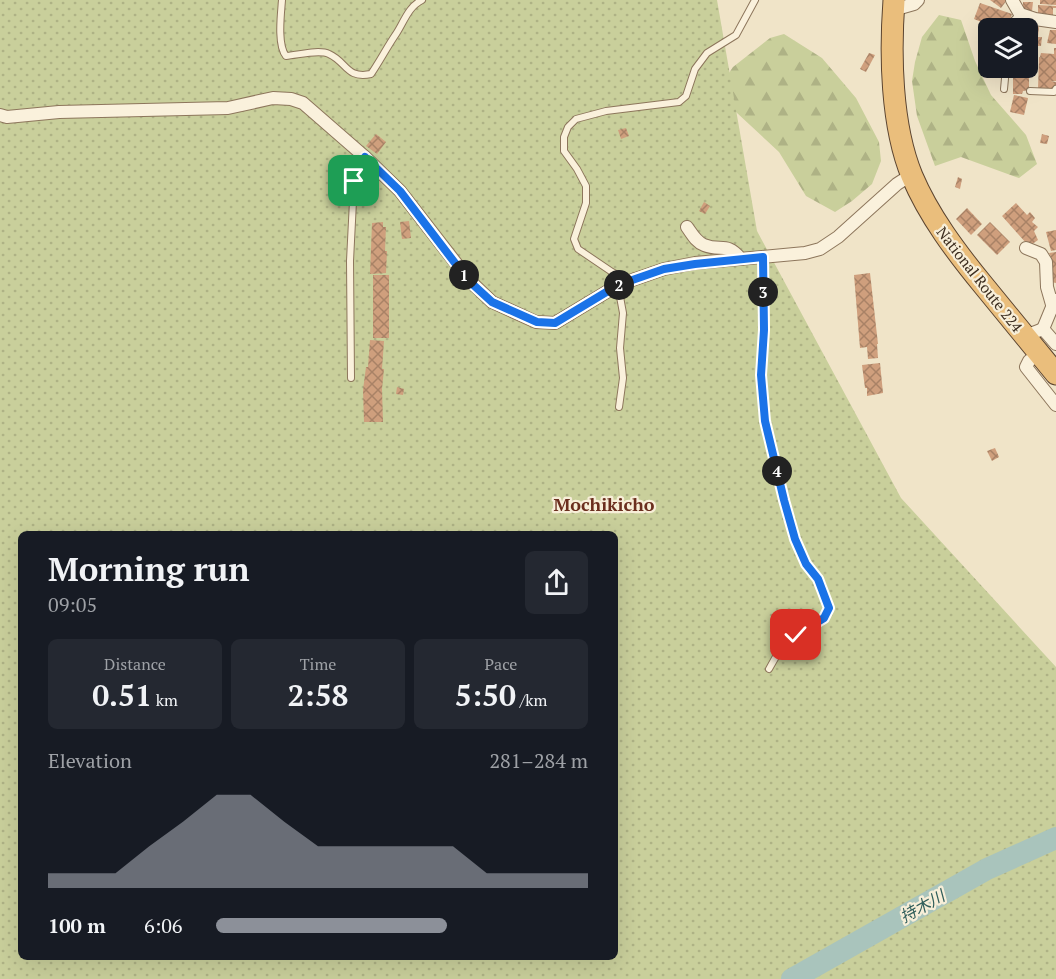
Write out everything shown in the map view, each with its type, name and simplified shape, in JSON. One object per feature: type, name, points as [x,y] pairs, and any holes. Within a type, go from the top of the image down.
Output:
[{"type":"highway","name":"National Route 224","points":[[893,5],[897,118],[911,175],[933,219],[963,260],[1047,348],[1056,374]]},
{"type":"street","points":[[893,5],[914,4],[918,0]]},
{"type":"street","points":[[1012,0],[1020,14],[1056,22]]},
{"type":"street","points":[[0,115],[7,117],[59,112],[228,108],[273,98],[291,99],[303,103],[400,191],[468,280],[492,302],[537,322],[555,323],[624,283],[664,269],[805,253],[820,249],[838,237],[897,184],[911,175]]},
{"type":"street","points":[[687,227],[703,244],[724,248],[734,252],[741,259]]},
{"type":"street","points":[[1026,248],[1041,254],[1046,262],[1047,287],[1054,303],[1034,333]]},
{"type":"street","points":[[1047,348],[1029,361],[1026,367],[1056,405]]},
{"type":"lane","points":[[282,0],[280,43],[286,56],[328,53],[347,69],[361,76],[370,75],[407,14],[416,3],[422,0]]},
{"type":"lane","points":[[619,407],[623,378],[620,348],[624,283],[578,249],[574,239],[586,203],[586,186],[564,151],[564,137],[576,118],[606,111],[679,102],[686,96],[696,69],[707,53],[736,35],[755,0]]},
{"type":"lane","points":[[1016,18],[1020,14]]},
{"type":"lane","points":[[1004,89],[1005,78]]},
{"type":"lane","points":[[1030,91],[1054,92],[1056,90]]},
{"type":"lane","points":[[351,378],[350,261],[354,181],[365,157]]},
{"type":"lane","points":[[763,257],[764,330],[761,375],[765,421],[795,539],[806,564],[818,579],[829,608],[824,618],[796,635],[776,653],[769,669]]},
{"type":"green space","points":[[0,0],[717,0],[757,231],[901,498],[1056,667],[1056,979],[0,979]]},
{"type":"green space","points":[[939,15],[961,20],[978,67],[978,78],[983,78],[991,95],[1026,135],[1037,164],[1019,178],[961,157],[935,166],[917,116],[912,81],[922,37]]},
{"type":"green space","points":[[784,34],[822,58],[856,98],[879,142],[881,161],[872,184],[835,212],[806,196],[779,152],[723,100],[720,86],[733,67],[770,38]]},
{"type":"building","points":[[990,0],[1007,0],[1001,8]]},
{"type":"building","points":[[1040,0],[1056,0],[1056,5],[1040,4]]},
{"type":"building","points":[[1023,2],[1033,2],[1032,11],[1023,10]]},
{"type":"building","points":[[980,3],[1012,14],[1011,18],[974,19]]},
{"type":"building","points":[[1038,5],[1056,6],[1053,8],[1053,17],[1038,16]]},
{"type":"building","points":[[1050,30],[1056,30],[1056,44],[1047,43]]},
{"type":"building","points":[[1038,37],[1042,37],[1041,46],[1038,46]]},
{"type":"building","points":[[1054,48],[1056,48],[1056,81],[1051,81],[1056,82],[1056,87],[1054,90],[1038,89],[1039,57],[1051,59],[1040,57],[1041,53],[1054,54]]},
{"type":"building","points":[[869,53],[875,55],[866,72],[860,69]]},
{"type":"building","points":[[1013,78],[1029,78],[1029,90],[1023,91],[1022,94],[1013,94]]},
{"type":"building","points":[[1014,95],[1028,98],[1024,115],[1010,112]]},
{"type":"building","points":[[626,128],[629,136],[621,139],[618,130]]},
{"type":"building","points":[[376,134],[386,142],[377,154],[366,146]]},
{"type":"building","points":[[1042,134],[1049,136],[1047,144],[1040,143]]},
{"type":"building","points":[[958,177],[962,179],[960,189],[955,187]]},
{"type":"building","points":[[704,202],[710,206],[705,214],[699,211]]},
{"type":"building","points":[[1016,203],[1027,215],[1030,212],[1035,218],[1032,222],[1038,227],[1034,231],[1038,240],[1031,245],[1027,244],[1002,216]]},
{"type":"building","points":[[967,208],[982,224],[971,235],[956,219]]},
{"type":"building","points":[[409,221],[411,238],[402,239],[400,222]]},
{"type":"building","points":[[383,222],[383,227],[386,227],[386,273],[370,274],[372,223]]},
{"type":"building","points":[[990,222],[1010,242],[997,255],[977,235]]},
{"type":"building","points":[[1056,230],[1056,250],[1051,251],[1046,232]]},
{"type":"building","points":[[1056,252],[1056,283],[1051,282],[1052,259],[1049,253]]},
{"type":"building","points":[[870,273],[878,358],[868,359],[867,347],[860,348],[854,275]]},
{"type":"building","points":[[373,275],[389,275],[389,338],[373,338]]},
{"type":"building","points":[[370,340],[384,341],[383,422],[364,422],[363,390]]},
{"type":"building","points":[[880,363],[883,393],[867,396],[862,365]]},
{"type":"building","points":[[397,387],[404,389],[403,395],[396,394]]},
{"type":"building","points":[[995,448],[999,457],[992,461],[987,451]]},
{"type":"waterway","name":"持木川","points":[[792,979],[987,869],[1056,838]]},
{"type":"district","name":"Mochikicho","points":[[604,504]]},
{"type":"route","points":[[354,181],[365,157],[400,191],[468,280],[492,302],[537,322],[555,323],[618,285],[664,269],[763,257],[764,330],[761,375],[765,421],[795,539],[806,564],[818,579],[829,608],[824,618],[796,635]]}]
